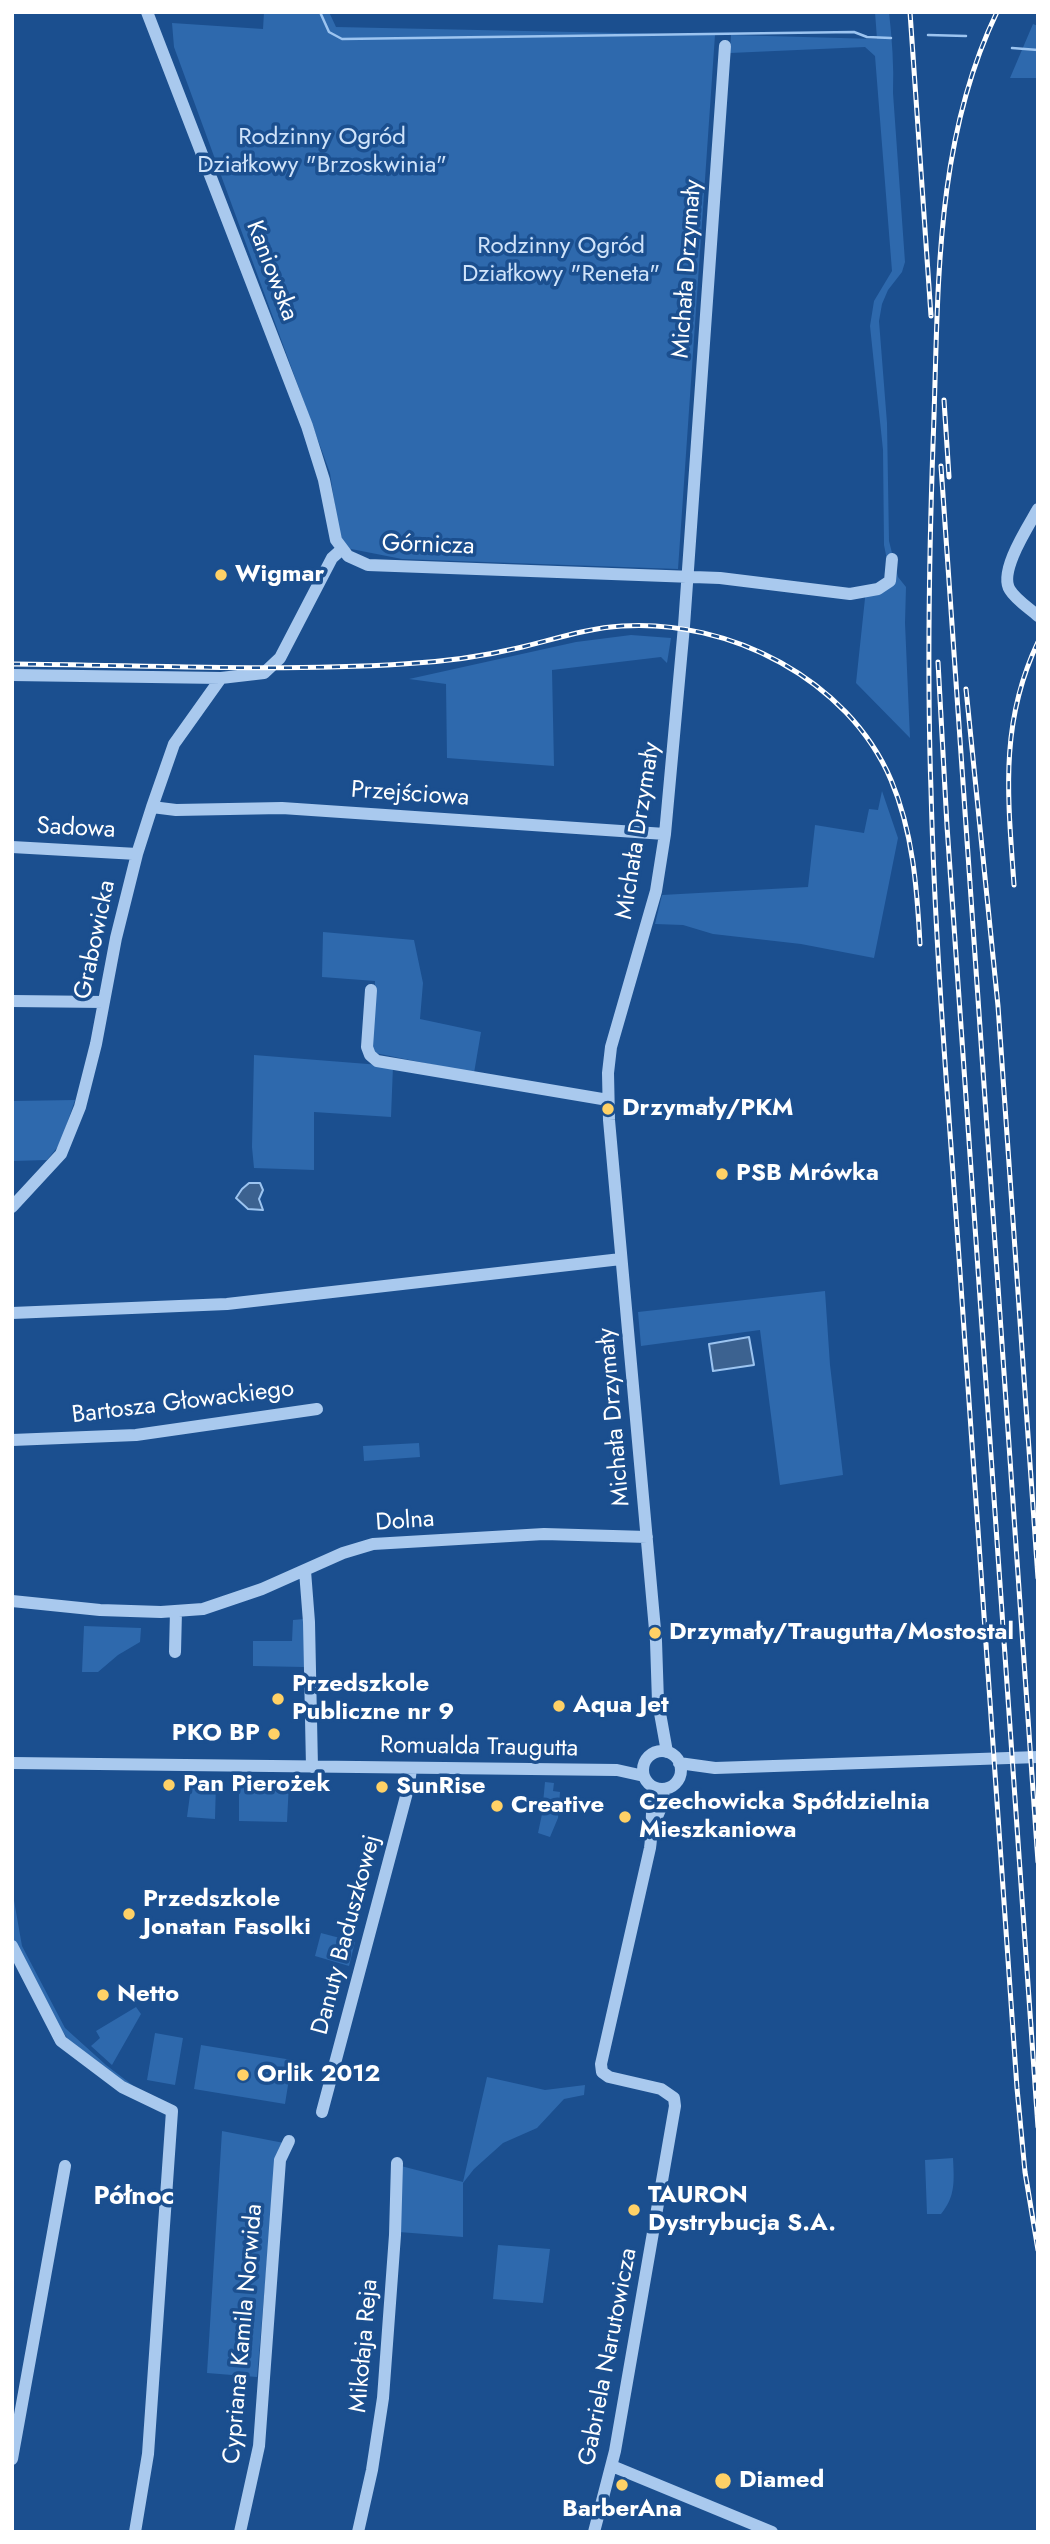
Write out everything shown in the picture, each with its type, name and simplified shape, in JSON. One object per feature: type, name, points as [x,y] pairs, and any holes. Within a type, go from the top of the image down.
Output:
[{"type":"street","name":"Kaniowska","points":[[148,12],[307,426],[324,480],[333,531],[341,550]]},
{"type":"street","name":"Michała Drzymały","points":[[661,1753],[656,1642],[608,1100],[611,1047],[656,891],[676,738],[725,46]]},
{"type":"street","points":[[1038,509],[1011,560],[1006,576],[1009,589],[1038,616]]},
{"type":"street","name":"Górnicza","points":[[341,550],[356,561],[368,565],[687,576],[850,594],[878,589],[890,581],[892,559]]},
{"type":"street","points":[[12,675],[221,678],[264,673],[280,657],[332,558],[341,550]]},
{"type":"street","name":"Grabowicka","points":[[12,1207],[61,1154],[80,1107],[116,938],[152,807],[174,744],[221,678]]},
{"type":"street","name":"Przejściowa","points":[[152,807],[176,810],[282,808],[665,834]]},
{"type":"street","name":"Sadowa","points":[[12,847],[137,854]]},
{"type":"street","points":[[371,990],[367,1047],[370,1055],[377,1060],[608,1100]]},
{"type":"street","points":[[12,1001],[104,1002]]},
{"type":"street","points":[[12,1312],[227,1304],[621,1259]]},
{"type":"street","name":"Bartosza Głowackiego","points":[[12,1440],[136,1435],[317,1409]]},
{"type":"street","name":"Dolna","points":[[12,1601],[100,1610],[203,1609],[220,1605],[344,1553],[373,1544],[544,1534],[647,1537]]},
{"type":"street","points":[[305,1571],[309,1622],[312,1767]]},
{"type":"street","points":[[175,1652],[177,1611]]},
{"type":"street","points":[[679,1769],[674,1784],[660,1788],[650,1785],[644,1770],[661,1753],[679,1769],[1038,1757]]},
{"type":"street","name":"Romualda Traugutta","points":[[12,1763],[644,1770]]},
{"type":"street","name":"Danuty Baduszkowej","points":[[322,2112],[409,1785],[411,1768]]},
{"type":"street","name":"Gabriela Narutowicza","points":[[594,2532],[612,2466],[676,2106],[674,2098],[661,2089],[609,2077],[602,2072],[601,2064],[653,1828],[651,1802],[660,1788]]},
{"type":"street","points":[[12,1946],[61,2041],[122,2087],[172,2111],[148,2454],[135,2532]]},
{"type":"street","name":"Cypriana Kamila Norwida","points":[[240,2532],[259,2446],[280,2160],[289,2141]]},
{"type":"street","name":"Mikołaja Reja","points":[[358,2532],[372,2470],[383,2398],[395,2235],[397,2162]]},
{"type":"street","points":[[12,2459],[65,2166]]},
{"type":"street","points":[[612,2466],[772,2532]]},
{"type":"green space","name":"Rodzinny Ogród Działkowy \"Reneta\"","points":[[264,12],[329,12],[336,27],[715,35],[678,569],[402,559],[341,547],[330,473],[174,47],[172,23],[263,29]]},
{"type":"green space","points":[[875,12],[889,12],[905,262],[902,272],[888,290],[879,321],[887,423],[889,541],[898,577],[906,587],[910,738],[856,683],[866,589],[886,578],[887,560],[884,545],[883,450],[870,326],[874,301],[892,271],[875,56],[865,47],[730,53],[731,35],[877,39]]},
{"type":"green space","points":[[1033,24],[1038,26],[1038,78],[1010,78]]},
{"type":"green space","points":[[631,635],[671,638],[667,663],[661,657],[552,670],[554,766],[447,758],[446,684],[409,679],[576,642]]},
{"type":"green space","points":[[882,791],[898,838],[874,958],[801,944],[713,934],[683,925],[655,924],[662,895],[808,887],[815,825],[864,833],[869,809],[878,810]]},
{"type":"green space","points":[[323,932],[414,940],[423,983],[420,1019],[481,1032],[474,1073],[375,1053],[371,1045],[375,981],[322,977]]},
{"type":"green space","points":[[254,1055],[393,1066],[391,1117],[314,1112],[314,1170],[254,1168]]},
{"type":"green space","points":[[75,1100],[60,1144],[47,1160],[12,1161],[12,1101]]},
{"type":"green space","points":[[825,1291],[830,1365],[843,1475],[780,1485],[760,1330],[641,1346],[638,1312]]},
{"type":"green space","points":[[419,1443],[420,1457],[364,1461],[363,1446]]},
{"type":"green space","points":[[304,1619],[304,1667],[253,1666],[253,1641],[292,1641],[293,1620]]},
{"type":"green space","points":[[84,1626],[141,1628],[140,1642],[118,1655],[98,1672],[82,1672]]},
{"type":"green space","points":[[192,1780],[216,1782],[215,1819],[187,1817]]},
{"type":"green space","points":[[239,1781],[289,1782],[287,1822],[239,1821]]},
{"type":"green space","points":[[545,1782],[554,1783],[553,1791],[560,1792],[558,1818],[550,1837],[538,1833]]},
{"type":"green space","points":[[12,1889],[22,1946],[65,2028],[106,2065],[144,2094],[72,2045],[52,2016],[12,1941]]},
{"type":"green space","points":[[321,1933],[355,1942],[349,1966],[315,1956]]},
{"type":"green space","points":[[136,2007],[141,2014],[112,2065],[91,2046],[100,2038],[96,2031]]},
{"type":"green space","points":[[155,2033],[183,2038],[175,2085],[147,2080]]},
{"type":"green space","name":"Orlik 2012","points":[[201,2045],[292,2060],[285,2104],[194,2089]]},
{"type":"green space","points":[[487,2077],[545,2090],[585,2085],[584,2095],[564,2099],[537,2128],[503,2143],[474,2169],[463,2183],[463,2237],[399,2232],[401,2166],[463,2182]]},
{"type":"green space","points":[[222,2131],[284,2143],[276,2159],[257,2377],[207,2373]]},
{"type":"green space","points":[[953,2158],[954,2181],[949,2201],[941,2214],[927,2214],[925,2160]]},
{"type":"green space","points":[[498,2245],[550,2249],[543,2303],[493,2299]]},
{"type":"shaded area","points":[[249,1183],[260,1183],[263,1190],[259,1199],[263,1210],[248,1209],[236,1198]]},
{"type":"shaded area","points":[[749,1337],[754,1365],[713,1371],[709,1344]]},
{"type":"waterway","points":[[320,12],[329,32],[342,39],[854,32],[867,37],[891,38]]},
{"type":"waterway","points":[[928,35],[966,36]]},
{"type":"waterway","points":[[1012,48],[1038,50]]},
{"type":"railway","points":[[910,12],[931,316]]},
{"type":"railway","points":[[997,12],[976,63],[960,116],[943,224],[936,334],[930,531],[930,747],[943,1031],[1017,2088],[1025,2172],[1038,2250]]},
{"type":"railway","points":[[944,400],[949,477]]},
{"type":"railway","points":[[941,466],[1038,1862]]},
{"type":"railway","points":[[12,664],[256,668],[403,664],[489,654],[583,632],[622,626],[663,626],[703,633],[743,645],[781,663],[815,685],[846,712],[871,744],[891,780],[909,840],[920,944]]},
{"type":"railway","points":[[1014,885],[1009,762],[1017,702],[1038,642]]},
{"type":"railway","points":[[938,662],[947,826],[1038,2127]]},
{"type":"railway","points":[[966,689],[998,1006],[1038,1578]]},
{"type":"place","name":"Wigmar","points":[[221,575]]},
{"type":"place","name":"Drzymały/PKM","points":[[608,1109]]},
{"type":"place","name":"PSB Mrówka","points":[[722,1174]]},
{"type":"place","name":"Drzymały/Traugutta/Mostostal","points":[[655,1633]]},
{"type":"place","name":"Przedszkole Publiczne nr 9","points":[[278,1699]]},
{"type":"place","name":"Aqua Jet","points":[[559,1706]]},
{"type":"place","name":"PKO BP","points":[[274,1734]]},
{"type":"place","name":"Pan Pierożek","points":[[169,1785]]},
{"type":"place","name":"SunRise","points":[[382,1787]]},
{"type":"place","name":"Creative","points":[[497,1806]]},
{"type":"place","name":"Czechowicka Spółdzielnia Mieszkaniowa","points":[[625,1817]]},
{"type":"place","name":"Przedszkole Jonatan Fasolki","points":[[129,1914]]},
{"type":"place","name":"Netto","points":[[103,1995]]},
{"type":"place","name":"Orlik 2012","points":[[243,2075]]},
{"type":"place","name":"TAURON Dystrybucja S.A.","points":[[634,2210]]},
{"type":"place","name":"Diamed","points":[[723,2481]]},
{"type":"place","name":"BarberAna","points":[[622,2485]]},
{"type":"district","name":"Północ","points":[[134,2198]]},
{"type":"park label","name":"Rodzinny Ogród Działkowy \"Brzoskwinia\"","points":[[322,152]]}]
